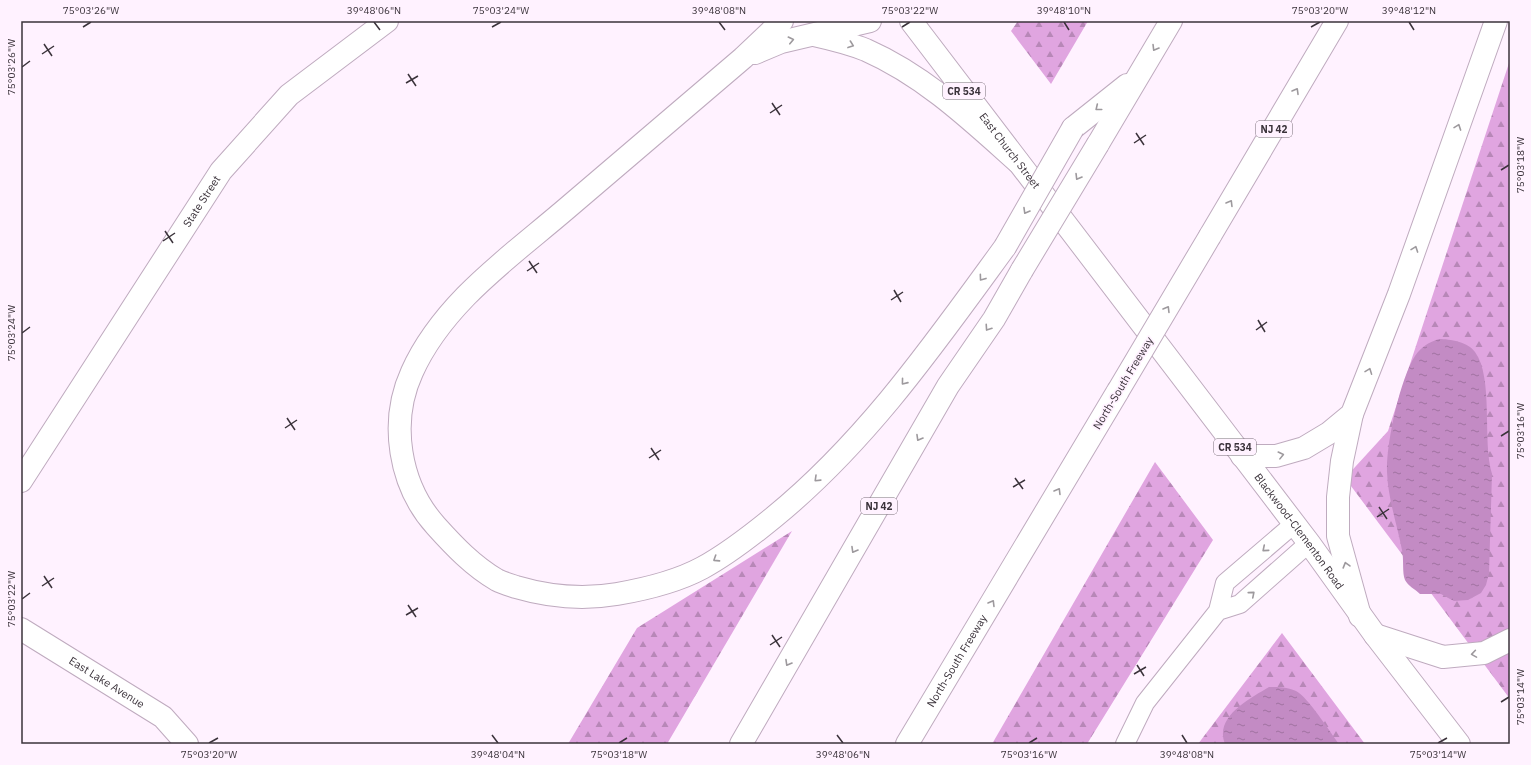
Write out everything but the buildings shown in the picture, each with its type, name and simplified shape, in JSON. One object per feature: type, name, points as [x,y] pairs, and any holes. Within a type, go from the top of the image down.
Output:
[{"type":"main road","name":"State Street","points":[[21,481],[221,171],[289,95],[387,21]]},
{"type":"main road","points":[[782,21],[743,58],[484,280],[436,329],[412,373],[401,405],[400,441],[409,485],[430,520],[459,552],[499,581],[545,596],[596,598],[650,588],[700,569],[749,537],[802,494],[845,452],[904,383],[1005,247],[1074,128],[1139,75]]},
{"type":"main road","points":[[743,58],[781,42],[870,21]]},
{"type":"main road","name":"East Church Street","points":[[911,21],[1108,280]]},
{"type":"main road","name":"NJ 42","points":[[741,744],[948,386],[994,319],[1171,21]]},
{"type":"main road","name":"North-South Freeway","points":[[907,744],[1337,21]]},
{"type":"main road","points":[[1360,616],[1338,536],[1338,497],[1342,461],[1352,414],[1402,286],[1496,21]]},
{"type":"main road","points":[[814,35],[844,42],[867,50],[907,71],[951,103],[1018,162]]},
{"type":"main road","name":"Blackwood-Clementon Road","points":[[1108,280],[1310,543],[1360,616],[1459,744]]},
{"type":"main road","points":[[1242,456],[1276,456],[1304,448],[1329,433],[1352,414]]},
{"type":"main road","name":"East Lake Avenue","points":[[21,629],[162,717],[187,744]]},
{"type":"main road","points":[[1375,635],[1444,657],[1484,653],[1510,640]]},
{"type":"lane","points":[[1126,744],[1145,703],[1218,611],[1225,584],[1294,524]]},
{"type":"lane","points":[[1218,611],[1240,604],[1310,543]]},
{"type":"green space","points":[[1018,21],[1088,21],[1051,84],[1011,31]]},
{"type":"green space","points":[[1510,60],[1510,699],[1345,478],[1388,431]]},
{"type":"green space","points":[[1155,462],[1213,540],[1087,744],[992,744]]},
{"type":"green space","points":[[792,531],[667,744],[568,744],[637,628]]},
{"type":"green space","points":[[1282,633],[1365,744],[1198,744]]},
{"type":"water","points":[[1439,339],[1453,340],[1463,343],[1475,352],[1481,363],[1486,393],[1489,460],[1492,474],[1489,573],[1486,585],[1481,593],[1468,600],[1454,601],[1441,594],[1420,594],[1406,582],[1402,550],[1388,482],[1387,460],[1391,429],[1404,380],[1409,366],[1417,353],[1426,345]]},
{"type":"water","points":[[1269,687],[1289,689],[1296,691],[1301,695],[1313,707],[1339,744],[1225,744],[1223,734],[1224,725],[1229,717],[1243,703]]}]
